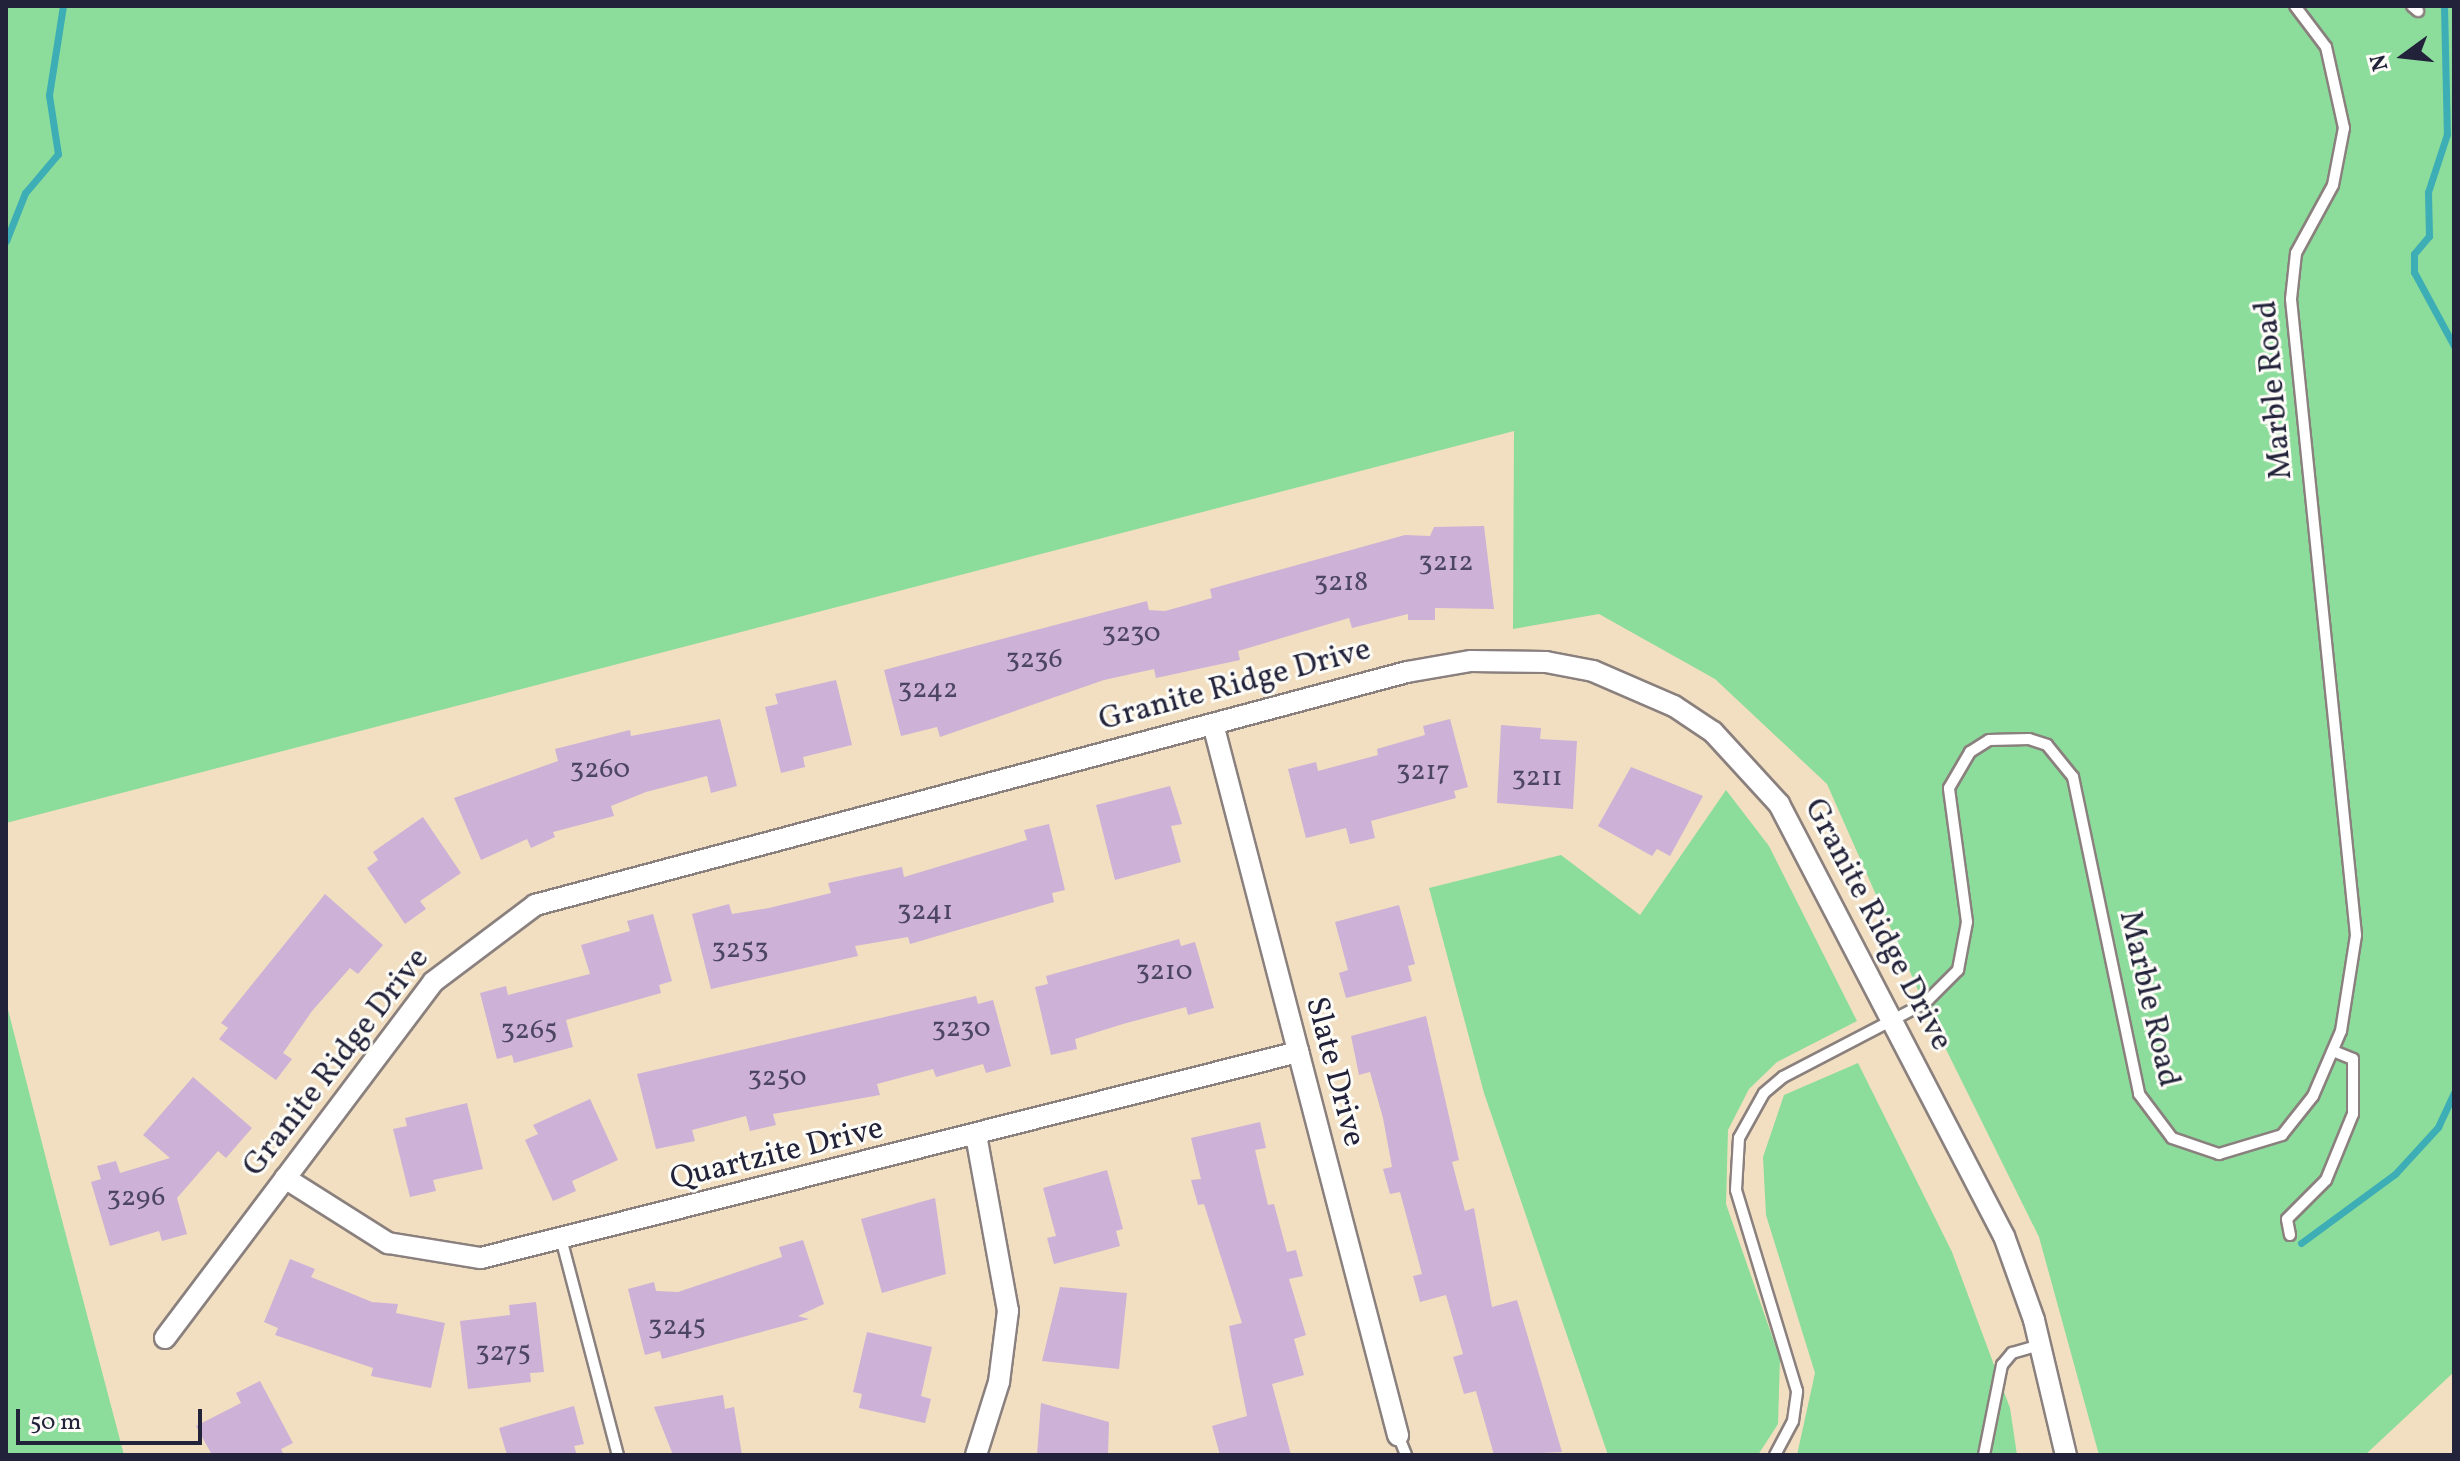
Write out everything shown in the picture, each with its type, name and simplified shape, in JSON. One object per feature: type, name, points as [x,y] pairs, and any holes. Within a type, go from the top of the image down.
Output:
[{"type":"street","name":"Granite Ridge Drive","points":[[165,1338],[433,982],[535,905],[1213,724],[1471,661],[1546,662],[1636,686],[1713,732],[1779,804],[1895,1021],[2004,1236],[2040,1345],[2066,1455]]},
{"type":"street","name":"Slate Drive","points":[[1213,724],[1398,1435]]},
{"type":"street","name":"Quartzite Drive","points":[[285,1178],[360,1231],[417,1252],[481,1258],[562,1242],[1298,1052]]},
{"type":"street","points":[[976,1135],[1008,1311],[999,1382],[976,1455]]},
{"type":"lane","name":"Marble Road","points":[[1775,1455],[1793,1421],[1797,1391],[1736,1190],[1739,1138],[1764,1093],[1783,1077],[1895,1021],[1942,991],[1958,970],[1967,922],[1949,788],[1970,752],[2011,736],[2047,745],[2073,777],[2139,1094],[2152,1118],[2195,1150],[2262,1146],[2299,1117],[2333,1051],[2351,998],[2356,935],[2291,299],[2296,253],[2333,185],[2344,128],[2326,47],[2295,6]]},
{"type":"lane","points":[[2290,1235],[2287,1219],[2326,1180],[2353,1114],[2353,1059],[2333,1051]]},
{"type":"lane","points":[[562,1242],[618,1455]]},
{"type":"lane","points":[[1984,1455],[2002,1365],[2012,1353],[2040,1345]]},
{"type":"lane","points":[[1398,1435],[1406,1455]]},
{"type":"green space","points":[[6,6],[2454,6],[2454,1372],[2365,1455],[2099,1455],[2039,1237],[1930,1017],[1827,784],[1715,679],[1599,614],[1513,629],[1514,431],[6,823]]},
{"type":"green space","points":[[1726,790],[1769,846],[1857,1021],[1777,1062],[1749,1089],[1728,1130],[1726,1204],[1780,1359],[1778,1424],[1758,1455],[1608,1455],[1484,1093],[1429,888],[1561,855],[1640,915]]},
{"type":"green space","points":[[6,1002],[53,1186],[124,1455],[6,1455]]},
{"type":"green space","points":[[1858,1063],[1952,1252],[2010,1408],[2017,1455],[1797,1455],[1815,1373],[1766,1215],[1763,1157],[1784,1095]]},
{"type":"building","points":[[1484,526],[1494,609],[1435,608],[1435,620],[1408,620],[1408,614],[1352,628],[1349,618],[1238,651],[1240,660],[1156,678],[1154,669],[1104,680],[940,737],[937,727],[901,736],[884,670],[1147,601],[1149,610],[1165,611],[1212,598],[1210,589],[1405,535],[1430,536],[1434,527]]},
{"type":"building","points":[[836,680],[852,745],[803,757],[805,767],[781,773],[765,707],[778,704],[775,694]]},
{"type":"building","points":[[720,719],[737,786],[711,793],[707,776],[646,792],[611,806],[614,816],[553,832],[555,837],[531,848],[527,839],[481,860],[454,798],[558,761],[555,749],[630,730],[631,736]]},
{"type":"building","points":[[1450,719],[1468,787],[1454,791],[1456,798],[1371,821],[1375,838],[1350,844],[1346,828],[1306,838],[1288,769],[1316,762],[1318,771],[1378,755],[1377,749],[1425,735],[1423,726]]},
{"type":"building","points":[[1501,725],[1541,728],[1540,739],[1577,741],[1573,809],[1497,803]]},
{"type":"building","points":[[1631,767],[1703,796],[1670,856],[1657,849],[1652,856],[1598,826]]},
{"type":"building","points":[[1170,786],[1182,824],[1171,826],[1181,862],[1115,880],[1096,805]]},
{"type":"building","points":[[423,817],[461,873],[420,901],[426,909],[405,924],[367,868],[378,860],[373,852]]},
{"type":"building","points":[[1049,824],[1065,890],[1052,893],[1054,902],[910,944],[908,937],[855,946],[858,956],[711,989],[692,914],[729,904],[732,914],[769,908],[831,893],[828,883],[902,867],[904,877],[1027,840],[1024,830]]},
{"type":"building","points":[[325,894],[383,945],[358,974],[350,968],[312,1011],[283,1053],[292,1059],[276,1080],[219,1039],[228,1028],[221,1023]]},
{"type":"building","points":[[1399,905],[1415,964],[1408,966],[1412,981],[1346,998],[1339,973],[1348,970],[1335,922]]},
{"type":"building","points":[[653,914],[672,981],[659,985],[661,993],[566,1020],[573,1047],[514,1063],[512,1055],[497,1059],[480,993],[506,986],[508,995],[590,974],[581,945],[630,931],[627,921]]},
{"type":"building","points":[[1179,939],[1181,946],[1195,942],[1214,1008],[1188,1015],[1186,1007],[1123,1024],[1075,1039],[1077,1049],[1051,1055],[1035,987],[1048,984],[1046,976]]},
{"type":"building","points":[[976,996],[978,1004],[993,1000],[1011,1066],[986,1073],[983,1064],[936,1077],[933,1069],[877,1084],[880,1095],[773,1114],[776,1125],[750,1131],[746,1116],[692,1130],[695,1141],[656,1149],[637,1074]]},
{"type":"building","points":[[1426,1016],[1459,1160],[1452,1162],[1465,1211],[1474,1208],[1492,1307],[1517,1300],[1562,1452],[1494,1455],[1476,1391],[1464,1394],[1453,1357],[1463,1354],[1446,1295],[1420,1302],[1413,1276],[1422,1274],[1400,1192],[1390,1194],[1383,1169],[1392,1167],[1383,1118],[1370,1072],[1359,1075],[1351,1036]]},
{"type":"building","points":[[193,1077],[252,1128],[226,1158],[218,1151],[177,1198],[187,1234],[162,1241],[159,1231],[110,1246],[91,1182],[101,1179],[97,1166],[116,1161],[120,1173],[170,1158],[143,1135]]},
{"type":"building","points":[[590,1099],[618,1160],[572,1181],[576,1191],[553,1201],[525,1140],[538,1134],[533,1125]]},
{"type":"building","points":[[467,1103],[483,1169],[433,1180],[436,1191],[410,1197],[393,1129],[407,1126],[405,1118]]},
{"type":"building","points":[[1260,1122],[1266,1148],[1255,1150],[1268,1205],[1274,1204],[1287,1252],[1296,1250],[1303,1276],[1289,1279],[1306,1335],[1294,1339],[1304,1375],[1272,1384],[1291,1455],[1220,1455],[1212,1426],[1247,1416],[1229,1326],[1242,1323],[1204,1204],[1198,1205],[1191,1180],[1201,1179],[1191,1138]]},
{"type":"building","points":[[1107,1170],[1123,1229],[1116,1231],[1120,1246],[1054,1264],[1047,1238],[1056,1236],[1043,1188]]},
{"type":"building","points":[[935,1198],[946,1274],[882,1293],[861,1219]]},
{"type":"building","points":[[803,1240],[824,1304],[798,1316],[809,1319],[662,1359],[660,1351],[645,1355],[628,1289],[654,1282],[656,1291],[678,1292],[782,1257],[779,1247]]},
{"type":"building","points":[[290,1259],[315,1269],[311,1277],[372,1302],[398,1304],[396,1313],[445,1323],[431,1388],[371,1376],[373,1368],[275,1335],[278,1328],[264,1322]]},
{"type":"building","points":[[1060,1287],[1127,1293],[1119,1369],[1042,1361]]},
{"type":"building","points":[[536,1302],[544,1372],[530,1373],[531,1382],[468,1389],[460,1321],[510,1315],[509,1305]]},
{"type":"building","points":[[867,1332],[932,1347],[921,1396],[931,1399],[925,1423],[859,1408],[862,1394],[853,1392]]},
{"type":"building","points":[[260,1381],[293,1443],[281,1449],[284,1455],[212,1455],[196,1426],[241,1403],[236,1393]]},
{"type":"building","points":[[723,1395],[725,1409],[734,1407],[742,1455],[673,1455],[654,1407]]},
{"type":"building","points":[[1041,1403],[1109,1422],[1108,1455],[1037,1455]]},
{"type":"building","points":[[574,1406],[584,1444],[574,1446],[577,1455],[507,1455],[499,1428]]},
{"type":"waterway","points":[[6,241],[25,193],[58,154],[49,95],[63,6]]},
{"type":"waterway","points":[[2444,6],[2447,134],[2428,192],[2429,236],[2414,254],[2414,272],[2454,346]]},
{"type":"waterway","points":[[2301,1243],[2395,1174],[2438,1127],[2454,1092]]}]
